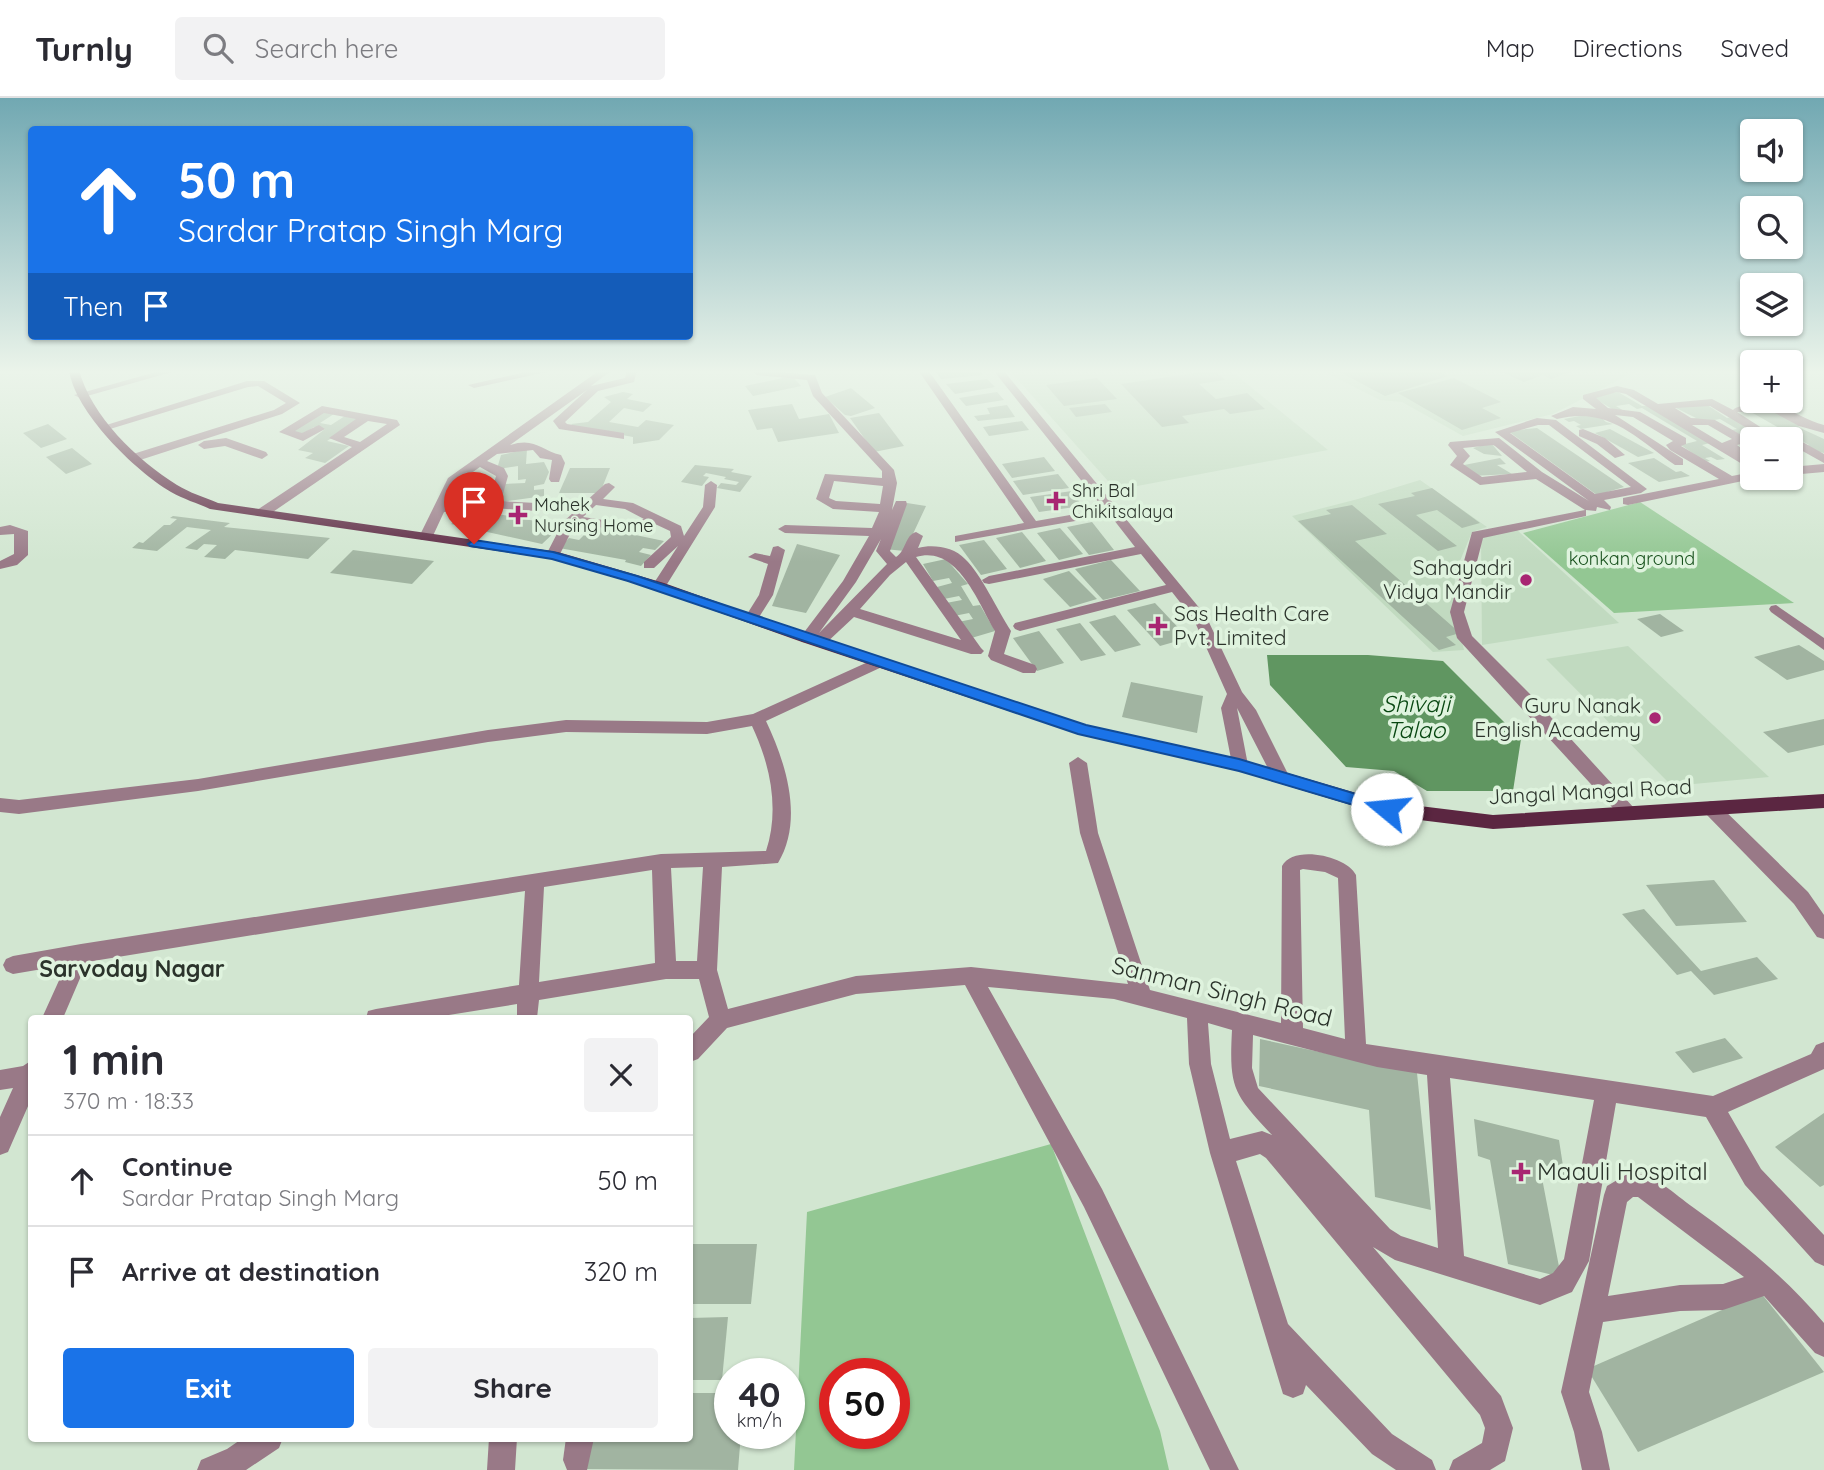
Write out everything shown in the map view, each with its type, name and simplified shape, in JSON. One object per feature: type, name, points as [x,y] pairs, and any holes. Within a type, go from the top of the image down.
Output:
[{"type":"main road","name":"Jangal Mangal Road","points":[[114,434],[171,487],[215,506],[553,555],[659,586],[1084,730],[1239,765],[1387,809],[1493,822],[1823,802]]},
{"type":"street","points":[[142,461],[217,434]]},
{"type":"street","points":[[341,434],[335,438],[361,446]]},
{"type":"street","points":[[262,513],[380,434]]},
{"type":"street","points":[[482,464],[522,434]]},
{"type":"street","points":[[604,434],[620,436]]},
{"type":"street","points":[[813,640],[842,582],[877,531],[891,483],[888,470],[854,434]]},
{"type":"street","points":[[968,434],[1032,525]]},
{"type":"street","points":[[1050,434],[1201,619],[1235,694],[1248,710],[1281,778]]},
{"type":"street","points":[[1503,434],[1605,507]]},
{"type":"street","points":[[1568,434],[1641,489],[1593,498]]},
{"type":"street","points":[[1587,434],[1667,491]]},
{"type":"street","points":[[1637,434],[1712,476],[1728,479],[1740,472]]},
{"type":"street","points":[[1671,434],[1682,441],[1672,445],[1712,476]]},
{"type":"street","points":[[1699,434],[1740,459]]},
{"type":"street","points":[[1740,440],[1727,445],[1740,456]]},
{"type":"street","points":[[1538,475],[1480,481],[1456,465],[1464,456],[1454,445],[1495,441],[1585,507],[1605,507],[1740,469]]},
{"type":"street","points":[[142,461],[226,442],[262,455]]},
{"type":"street","points":[[426,537],[452,481],[512,447],[536,447],[544,456],[552,456],[559,463],[555,478]]},
{"type":"street","points":[[1803,448],[1822,462]]},
{"type":"street","points":[[142,461],[183,454]]},
{"type":"street","points":[[1803,455],[1822,462]]},
{"type":"street","points":[[1803,467],[1822,462]]},
{"type":"street","points":[[482,464],[500,471],[502,476],[494,504]]},
{"type":"street","points":[[813,476],[891,483]]},
{"type":"street","points":[[829,477],[822,499],[825,502],[833,505],[885,508]]},
{"type":"street","points":[[659,586],[709,507],[711,485]]},
{"type":"street","points":[[553,555],[558,540],[568,525],[610,486]]},
{"type":"street","points":[[593,501],[628,506],[676,529],[678,538],[649,565]]},
{"type":"street","points":[[439,508],[494,504],[537,507],[573,505]]},
{"type":"street","points":[[894,564],[883,551],[901,504]]},
{"type":"street","points":[[960,539],[1112,511]]},
{"type":"street","points":[[1581,513],[1476,535],[1457,612],[1465,638],[1628,813]]},
{"type":"street","points":[[568,525],[581,521],[624,527],[656,520]]},
{"type":"street","points":[[785,529],[877,531]]},
{"type":"street","points":[[0,531],[21,531],[21,555],[12,562],[0,565]]},
{"type":"street","points":[[916,536],[908,549],[908,555],[975,650]]},
{"type":"street","points":[[989,580],[1143,550]]},
{"type":"street","points":[[813,640],[851,611],[894,564],[915,551],[939,552],[949,553],[960,561],[1003,631],[996,656]]},
{"type":"street","points":[[751,619],[761,608],[767,594],[777,556],[755,557]]},
{"type":"street","points":[[1020,626],[1175,587]]},
{"type":"street","points":[[1776,609],[1824,645]]},
{"type":"street","points":[[851,611],[996,656],[1029,669]]},
{"type":"street","points":[[0,805],[19,807],[198,785],[488,736],[566,726],[707,728],[757,719],[879,662]]},
{"type":"street","points":[[1235,694],[1229,708],[1239,765]]},
{"type":"street","points":[[13,965],[661,861],[771,858],[776,850],[782,813],[780,776],[772,750],[757,719]]},
{"type":"street","points":[[1078,763],[1088,832],[1142,997]]},
{"type":"street","points":[[1711,808],[1801,898],[1824,931]]},
{"type":"street","points":[[693,1049],[720,1020],[707,970],[713,858]]},
{"type":"street","points":[[661,861],[666,970]]},
{"type":"street","points":[[1292,1035],[1291,866],[1300,862],[1337,868],[1347,875],[1356,1052]]},
{"type":"street","points":[[527,1015],[535,880]]},
{"type":"street","points":[[54,1015],[80,953]]},
{"type":"street","points":[[394,1015],[666,970],[707,970]]},
{"type":"street","points":[[971,976],[1093,1198],[1225,1470]]},
{"type":"street","name":"Sanman Singh Road","points":[[720,1020],[856,985],[971,976],[1114,990],[1356,1052],[1713,1107]]},
{"type":"street","points":[[1197,1012],[1200,1063],[1222,1153],[1293,1384]]},
{"type":"street","points":[[1243,1023],[1241,1068],[1250,1094],[1381,1238],[1395,1247],[1540,1292],[1555,1290],[1566,1281],[1576,1261],[1607,1092]]},
{"type":"street","points":[[1820,1242],[1753,1177],[1713,1107],[1819,1061],[1824,1052]]},
{"type":"street","points":[[1438,1066],[1452,1264]]},
{"type":"street","points":[[0,1080],[28,1075]]},
{"type":"street","points":[[0,1144],[28,1081]]},
{"type":"street","points":[[1222,1153],[1262,1142],[1274,1150],[1491,1406],[1499,1427],[1494,1451],[1463,1470]]},
{"type":"street","points":[[1596,1470],[1588,1432],[1575,1392],[1616,1195],[1629,1185],[1642,1185],[1747,1262],[1824,1344]]},
{"type":"street","points":[[1591,1311],[1680,1298],[1723,1297],[1768,1282]]},
{"type":"street","points":[[1277,1330],[1322,1382],[1382,1444],[1422,1470]]},
{"type":"street","points":[[211,1470],[236,1460],[263,1442]]},
{"type":"street","points":[[501,1470],[503,1442]]},
{"type":"shaded area","points":[[1066,434],[1308,434],[1328,450],[1116,490]]},
{"type":"shaded area","points":[[1420,480],[1487,527],[1472,532],[1455,573],[1454,609],[1464,650],[1433,652],[1292,516]]},
{"type":"shaded area","name":"Sahayadri Vidya Mandir","points":[[1516,529],[1619,623],[1482,645],[1481,537]]},
{"type":"shaded area","name":"Guru Nanak English Academy","points":[[1628,646],[1769,777],[1672,786],[1546,659]]},
{"type":"green space","name":"konkan ground","points":[[1640,502],[1794,603],[1614,613],[1523,533]]},
{"type":"green space","points":[[1051,1144],[1160,1431],[1169,1470],[794,1470],[795,1449],[805,1449],[805,1358],[800,1358],[807,1212]]},
{"type":"water","name":"Shivaji Talao","points":[[1267,655],[1368,655],[1443,661],[1521,739],[1513,791],[1427,791],[1394,771],[1346,767],[1270,685]]},
{"type":"building","points":[[24,434],[61,434],[67,439],[41,448]]},
{"type":"building","points":[[319,434],[338,434],[327,441],[349,446],[325,463],[305,458],[313,453],[298,450]]},
{"type":"building","points":[[617,434],[665,434],[659,440],[633,444],[633,437]]},
{"type":"building","points":[[775,434],[832,434],[778,442]]},
{"type":"building","points":[[861,434],[895,434],[904,446],[874,452]]},
{"type":"building","points":[[1512,434],[1546,434],[1624,487],[1597,495]]},
{"type":"building","points":[[1597,434],[1619,434],[1654,453],[1638,457]]},
{"type":"building","points":[[1685,434],[1695,434],[1710,443],[1702,445],[1725,459],[1717,460],[1711,457],[1705,458],[1710,461],[1705,462],[1681,445],[1697,441]]},
{"type":"building","points":[[1803,434],[1813,434],[1824,439],[1824,453],[1815,451],[1806,446],[1809,445],[1803,442]]},
{"type":"building","points":[[1491,443],[1502,456],[1484,454],[1473,448]]},
{"type":"building","points":[[72,448],[92,464],[66,474],[46,457]]},
{"type":"building","points":[[527,449],[526,464],[544,462],[549,472],[544,484],[534,486],[534,490],[544,489],[544,496],[501,502],[502,484],[525,483],[526,479],[518,480],[518,466],[497,469],[501,455]]},
{"type":"building","points":[[1044,457],[1055,471],[1012,478],[1002,464]]},
{"type":"building","points":[[1500,458],[1506,464],[1497,465],[1512,474],[1471,476],[1459,466]]},
{"type":"building","points":[[1654,458],[1676,472],[1681,471],[1690,476],[1659,482],[1628,463]]},
{"type":"building","points":[[695,465],[734,469],[731,472],[752,476],[740,492],[717,488],[721,483],[736,485],[739,482],[706,473],[703,476],[709,477],[702,486],[681,482]]},
{"type":"building","points":[[570,468],[610,468],[600,493],[559,493]]},
{"type":"building","points":[[1058,474],[1069,488],[1023,495],[1013,481]]},
{"type":"building","points":[[481,475],[481,496],[460,498],[461,478]]},
{"type":"building","points":[[1432,488],[1480,523],[1462,528],[1437,510],[1416,515],[1457,546],[1438,551],[1378,504],[1415,496],[1411,493]]},
{"type":"building","points":[[1072,491],[1082,506],[1039,512],[1030,497]]},
{"type":"building","points":[[907,503],[926,506],[905,551],[884,549]]},
{"type":"building","points":[[1352,505],[1387,534],[1355,541],[1460,633],[1446,637],[1456,645],[1439,650],[1298,521],[1331,514],[1326,510]]},
{"type":"building","points":[[470,509],[541,522],[538,525],[558,529],[542,544],[451,524]]},
{"type":"building","points":[[173,516],[230,523],[224,527],[330,538],[308,559],[235,550],[225,559],[204,557],[217,545],[204,544],[197,550],[185,548],[211,530],[187,527],[157,551],[132,548],[139,542],[143,543],[164,525],[170,525],[177,519],[170,518]]},
{"type":"building","points":[[1092,522],[1114,550],[1089,555],[1067,527]]},
{"type":"building","points":[[583,524],[664,541],[655,550],[643,548],[639,552],[651,555],[641,566],[625,562],[626,560],[559,548],[569,538],[579,540],[585,534],[575,532]]},
{"type":"building","points":[[1060,528],[1083,554],[1059,560],[1037,533]]},
{"type":"building","points":[[1022,532],[1046,561],[1020,568],[996,538]]},
{"type":"building","points":[[984,540],[1007,569],[981,575],[959,545]]},
{"type":"building","points":[[797,544],[840,555],[806,613],[772,606]]},
{"type":"building","points":[[353,550],[434,561],[412,584],[330,573]]},
{"type":"building","points":[[946,559],[968,584],[961,586],[973,606],[980,605],[995,631],[968,639],[958,622],[973,619],[969,613],[954,616],[946,603],[962,600],[959,596],[944,599],[937,587],[952,583],[949,578],[933,581],[923,564]]},
{"type":"building","points":[[1111,560],[1140,591],[1103,600],[1075,569]]},
{"type":"building","points":[[1069,571],[1097,599],[1070,607],[1043,579]]},
{"type":"building","points":[[1155,603],[1188,638],[1160,646],[1127,610]]},
{"type":"building","points":[[1660,614],[1684,631],[1661,637],[1637,619]]},
{"type":"building","points":[[1115,615],[1141,645],[1115,652],[1089,622]]},
{"type":"building","points":[[1080,623],[1106,655],[1081,661],[1056,629]]},
{"type":"building","points":[[1039,631],[1064,663],[1037,671],[1013,638]]},
{"type":"building","points":[[1799,645],[1824,661],[1824,670],[1787,680],[1754,657]]},
{"type":"building","points":[[1131,682],[1203,696],[1197,733],[1122,717]]},
{"type":"building","points":[[1824,719],[1824,745],[1788,753],[1763,732]]},
{"type":"building","points":[[1714,880],[1747,922],[1676,926],[1646,885]]},
{"type":"building","points":[[1644,909],[1701,971],[1757,957],[1778,979],[1714,995],[1691,971],[1677,975],[1622,914]]},
{"type":"building","points":[[1725,1038],[1743,1058],[1693,1073],[1675,1052]]},
{"type":"building","points":[[1260,1039],[1417,1073],[1431,1210],[1375,1197],[1369,1110],[1259,1086]]},
{"type":"building","points":[[1824,1113],[1824,1185],[1820,1187],[1775,1147]]},
{"type":"building","points":[[1474,1119],[1559,1140],[1565,1179],[1541,1173],[1561,1277],[1508,1264],[1490,1160],[1478,1156]]},
{"type":"building","points":[[693,1244],[757,1244],[751,1304],[693,1304]]},
{"type":"building","points":[[1761,1293],[1824,1372],[1638,1452],[1587,1369]]},
{"type":"building","points":[[728,1317],[724,1358],[714,1358],[714,1380],[693,1380],[693,1318]]},
{"type":"building","points":[[693,1393],[714,1393],[714,1449],[740,1449],[738,1470],[576,1469],[581,1442],[693,1442]]},
{"type":"place","name":"Shri Bal Chikitsalaya","points":[[1056,501]]},
{"type":"place","name":"Mahek Nursing Home","points":[[518,515]]},
{"type":"place","name":"Sahayadri Vidya Mandir","points":[[1526,580]]},
{"type":"place","name":"Sas Health Care Pvt. Limited","points":[[1158,626]]},
{"type":"place","name":"Guru Nanak English Academy","points":[[1655,718]]},
{"type":"place","name":"Maauli Hospital","points":[[1521,1172]]},
{"type":"district","name":"Sarvoday Nagar","points":[[132,969]]},
{"type":"route","points":[[474,544],[553,555],[659,586],[807,639],[1084,730],[1239,765],[1387,809]]}]
